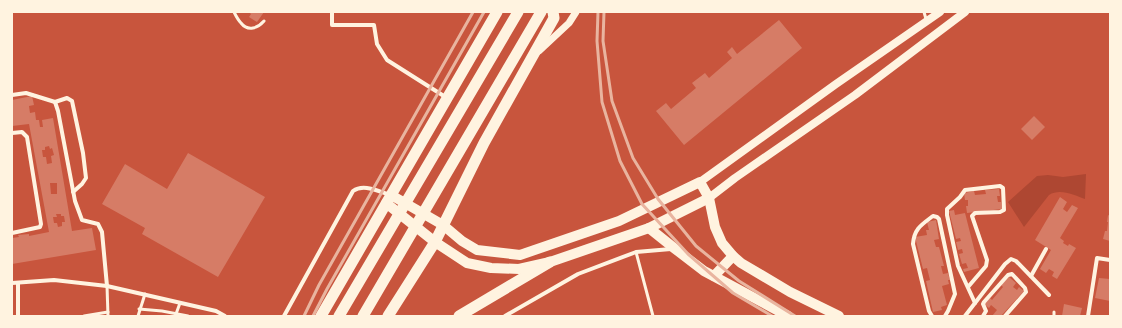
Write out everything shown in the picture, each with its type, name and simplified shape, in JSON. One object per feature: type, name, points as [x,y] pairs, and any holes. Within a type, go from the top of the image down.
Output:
[{"type":"highway","points":[[321,316],[497,12]]},
{"type":"highway","points":[[339,316],[518,12]]},
{"type":"highway","points":[[363,316],[541,12]]},
{"type":"highway","points":[[388,316],[435,242],[484,143],[554,18],[553,12]]},
{"type":"highway","points":[[460,316],[550,262]]},
{"type":"main road","points":[[389,199],[443,225],[462,241],[477,250],[520,255],[619,220],[700,182],[836,84],[940,12]]},
{"type":"main road","points":[[389,199],[435,242],[467,263],[491,268],[519,269],[550,262],[649,228],[709,198],[735,178],[855,95],[966,12]]},
{"type":"main road","points":[[700,182],[709,198],[715,227],[722,243],[733,256],[790,292],[839,316]]},
{"type":"main road","points":[[649,228],[704,271],[788,316]]},
{"type":"main road","points":[[714,276],[733,256]]},
{"type":"street","points":[[332,12],[332,24],[374,24],[377,44],[387,60],[447,98]]},
{"type":"street","points":[[532,57],[569,23],[576,12]]},
{"type":"street","points":[[12,95],[26,93],[55,102],[67,98],[72,101],[83,153],[86,178],[73,192]]},
{"type":"street","points":[[55,102],[75,201],[82,220],[98,224],[102,232],[107,286]]},
{"type":"street","points":[[12,133],[22,132],[27,137],[41,224],[40,227],[12,233]]},
{"type":"street","points":[[968,287],[986,266],[986,260],[972,216],[975,213],[1000,212],[1004,210],[1003,188],[1000,186],[964,190],[947,209],[958,266],[975,303]]},
{"type":"street","points":[[284,316],[353,191],[356,188],[364,188],[389,199]]},
{"type":"street","points":[[932,316],[929,311],[913,244],[913,236],[918,227],[933,216],[939,219],[955,294],[945,316]]},
{"type":"street","points":[[505,316],[578,274],[636,252],[674,248]]},
{"type":"street","points":[[1031,276],[1046,249]]},
{"type":"street","points":[[1088,316],[1097,258],[1110,260]]},
{"type":"street","points":[[965,316],[1005,264],[1011,259],[1016,261],[1049,295]]},
{"type":"street","points":[[983,316],[986,311],[983,304],[984,302],[1008,275],[1012,274],[1025,288],[1026,292],[1005,316]]},
{"type":"street","points":[[12,283],[54,280],[107,286],[216,311],[225,316]]},
{"type":"street","points":[[18,283],[18,316]]},
{"type":"lane","points":[[234,12],[241,24],[245,26],[254,28],[259,27],[264,21]]},
{"type":"lane","points":[[924,12],[927,21]]},
{"type":"lane","points":[[636,252],[653,316]]},
{"type":"lane","points":[[107,286],[108,316]]},
{"type":"lane","points":[[138,316],[145,294]]},
{"type":"lane","points":[[176,314],[180,303]]},
{"type":"lane","points":[[140,309],[188,316]]},
{"type":"lane","points":[[84,316],[108,312]]},
{"type":"shaded area","points":[[1086,174],[1085,199],[1062,192],[1053,193],[1049,195],[1024,227],[1008,202],[1037,176],[1048,175],[1063,177]]},
{"type":"building","points":[[249,12],[264,12],[257,22],[249,17],[251,14]]},
{"type":"building","points":[[779,20],[802,48],[684,145],[656,111],[666,103],[671,109],[696,88],[692,83],[705,73],[709,78],[732,58],[727,52],[732,47],[737,54]]},
{"type":"building","points":[[32,96],[34,105],[29,106],[30,113],[35,112],[36,120],[39,120],[40,127],[43,127],[42,120],[53,118],[72,231],[92,228],[96,250],[12,264],[12,238],[19,237],[18,235],[29,234],[29,236],[49,232],[29,124],[12,126],[12,100]],"holes":[[[49,146],[50,149],[52,148],[54,155],[51,156],[52,163],[47,164],[46,157],[43,157],[42,150],[45,150],[45,147]],[[50,183],[57,183],[57,194],[51,194]],[[56,214],[61,214],[61,216],[64,216],[65,222],[62,222],[62,226],[58,227],[57,223],[54,223],[53,217],[57,217]]]},
{"type":"building","points":[[1034,116],[1045,127],[1032,140],[1021,129]]},
{"type":"building","points":[[188,153],[265,197],[218,277],[142,234],[145,228],[102,204],[125,164],[167,189]]},
{"type":"building","points":[[999,189],[1000,196],[997,196],[998,202],[1001,202],[1002,209],[967,213],[966,206],[968,206],[968,200],[965,200],[964,193],[974,191],[975,195],[986,194],[985,190]]},
{"type":"building","points":[[1060,197],[1067,202],[1063,209],[1067,212],[1072,205],[1078,208],[1060,238],[1064,241],[1063,243],[1068,246],[1069,244],[1076,248],[1057,279],[1052,276],[1054,272],[1049,269],[1046,273],[1040,269],[1051,250],[1035,240]]},
{"type":"building","points":[[954,210],[955,215],[965,213],[979,268],[964,272],[963,269],[968,268],[966,263],[962,264],[959,254],[963,253],[962,249],[958,250],[956,242],[961,241],[960,238],[956,239],[949,211]]},
{"type":"building","points":[[1108,215],[1110,216],[1110,241],[1103,239],[1105,231],[1107,231]]},
{"type":"building","points":[[936,220],[939,239],[934,240],[936,247],[939,247],[944,266],[941,266],[943,274],[948,273],[950,280],[948,280],[949,284],[942,286],[947,305],[941,307],[942,310],[933,312],[926,281],[930,280],[927,268],[923,269],[915,237],[927,235],[926,230],[929,230],[927,222]]},
{"type":"building","points":[[1009,277],[1016,283],[1013,287],[1017,290],[1019,287],[1024,291],[1001,316],[992,316],[997,310],[991,305],[989,308],[984,304],[990,298],[992,300],[1003,287],[1001,285]]},
{"type":"building","points":[[1099,278],[1110,279],[1110,301],[1095,298]]},
{"type":"building","points":[[1064,304],[1082,308],[1080,316],[1062,316]]},
{"type":"railway","points":[[304,316],[319,285],[473,12]]},
{"type":"railway","points":[[313,316],[484,12]]},
{"type":"railway","points":[[598,12],[597,41],[602,102],[620,161],[642,204],[688,254],[733,293],[772,316]]},
{"type":"railway","points":[[604,12],[603,41],[612,101],[633,158],[658,199],[696,246],[739,281],[795,316]]}]
